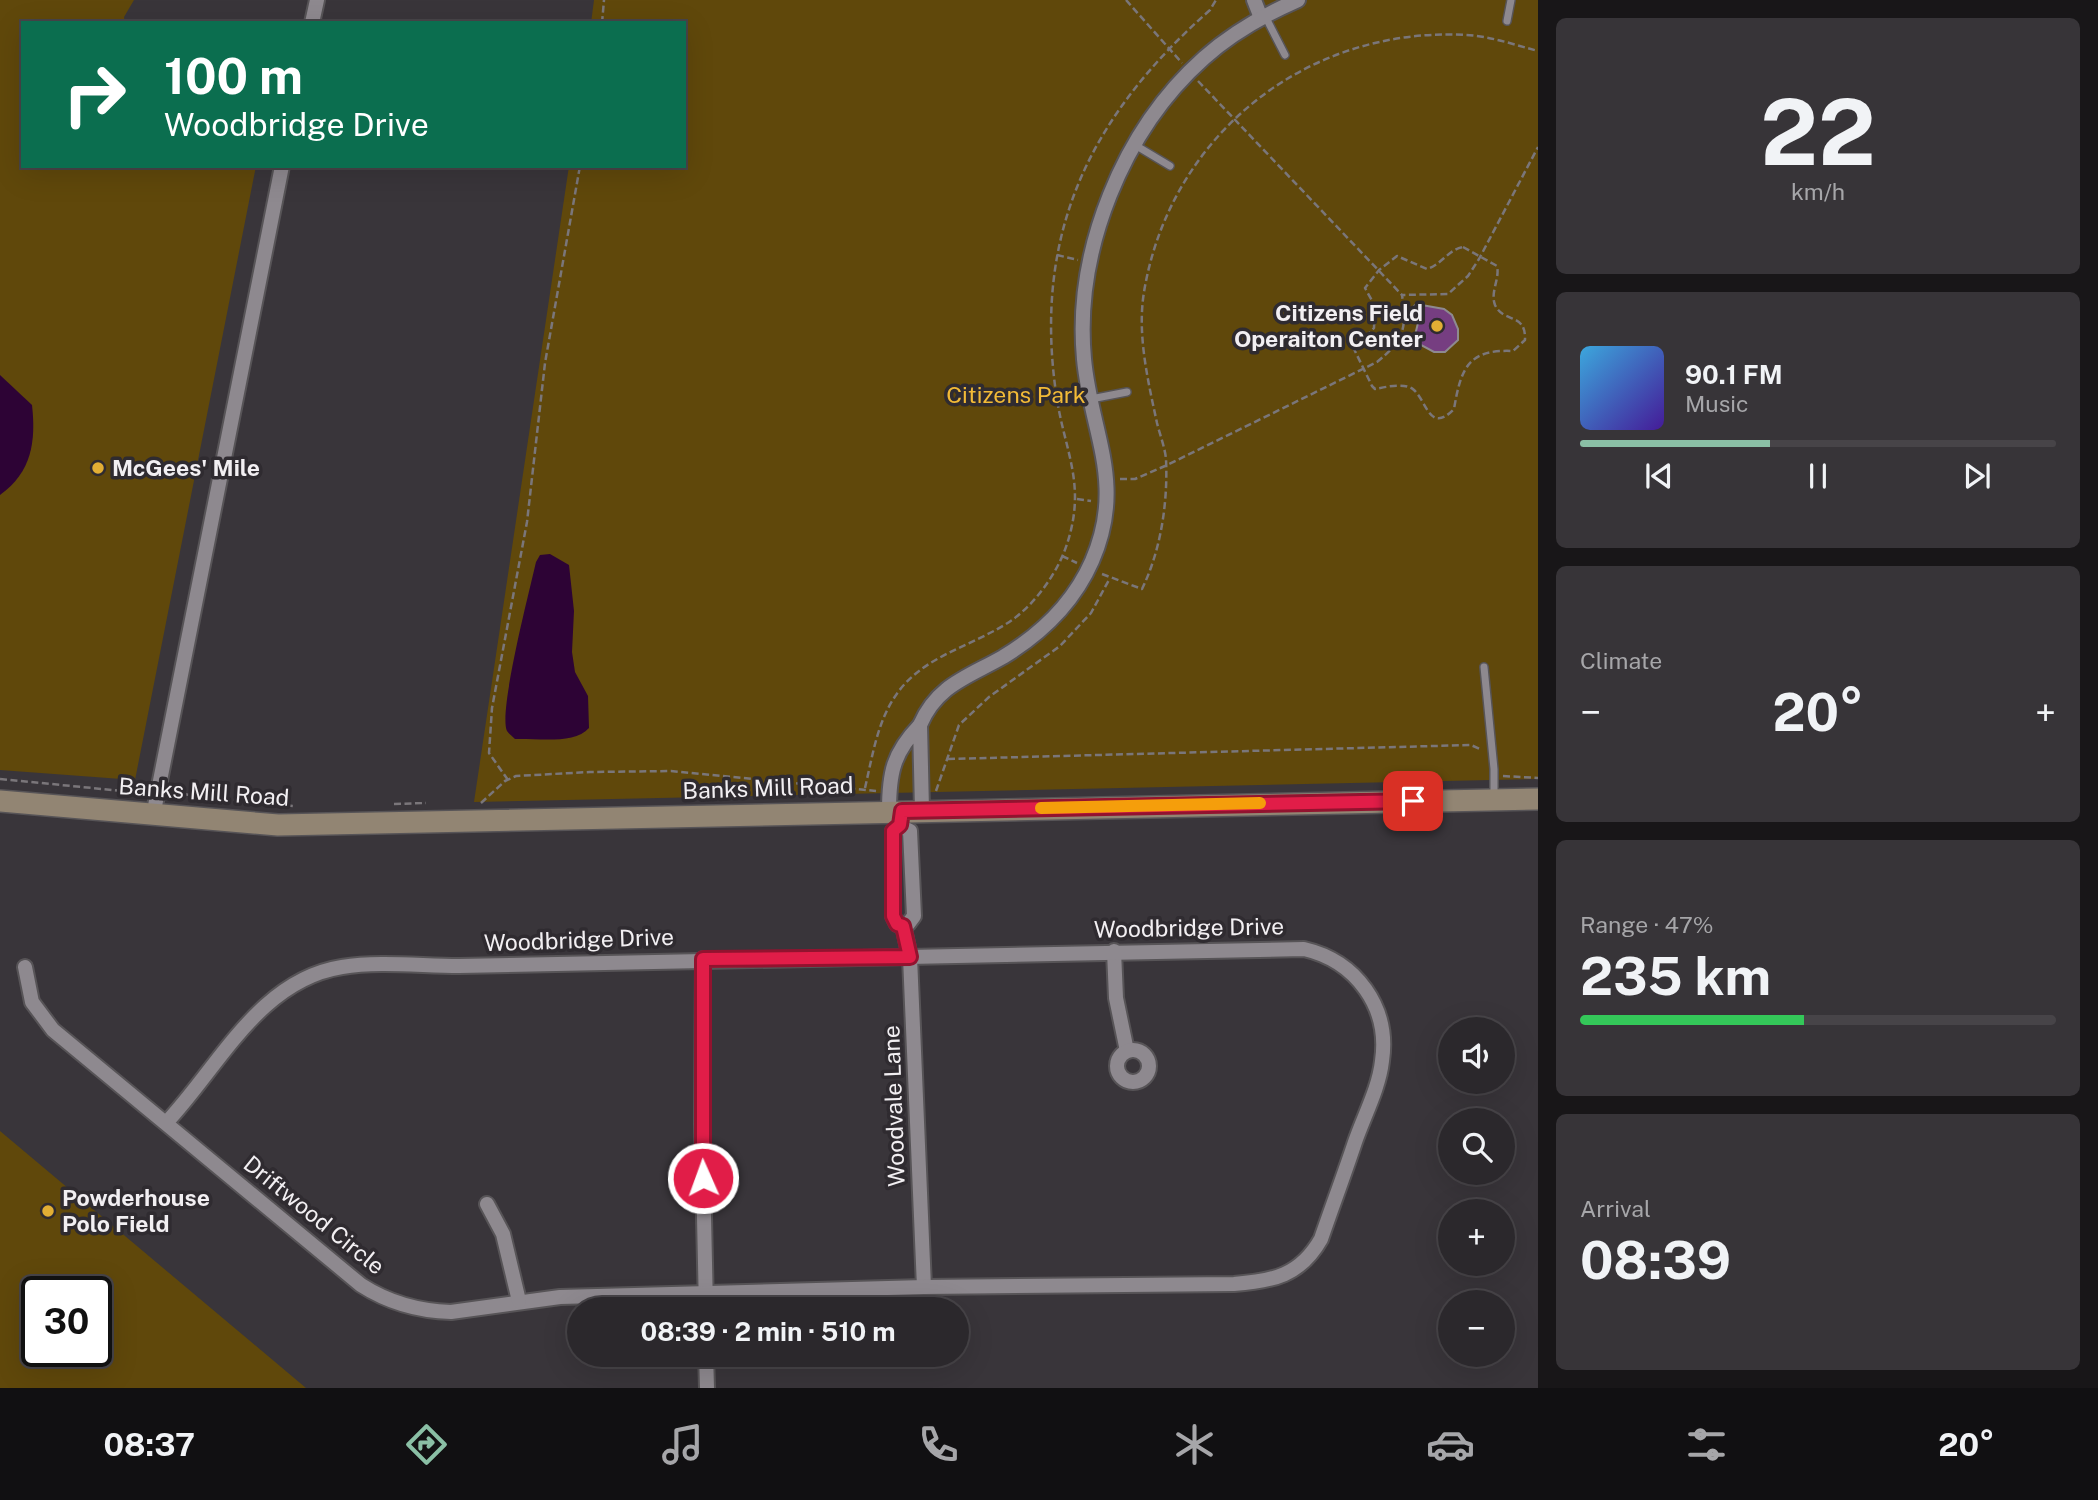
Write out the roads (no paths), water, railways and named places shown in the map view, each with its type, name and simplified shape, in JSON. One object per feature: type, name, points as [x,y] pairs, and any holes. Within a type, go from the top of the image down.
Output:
[{"type":"street","points":[[312,21],[317,0]]},
{"type":"street","points":[[1254,0],[1263,17]]},
{"type":"street","points":[[904,808],[898,750],[919,725],[933,700],[952,683],[1004,656],[1047,624],[1068,602],[1089,569],[1104,523],[1107,480],[1100,429],[1091,399],[1083,336],[1091,264],[1108,202],[1135,145],[1157,111],[1189,72],[1221,44],[1263,17],[1298,0]]},
{"type":"street","points":[[153,816],[282,168]]},
{"type":"street","points":[[904,808],[919,725]]},
{"type":"street","name":"Banks Mill Road","points":[[0,801],[278,825],[904,808],[1538,799]]},
{"type":"street","name":"Woodvale Lane","points":[[904,808],[893,831],[893,916],[897,924],[903,926],[910,957],[924,1287]]},
{"type":"street","name":"Woodbridge Drive","points":[[166,1123],[265,1006],[295,983],[325,971],[357,965],[459,966],[1304,949],[1339,963],[1367,990],[1381,1023],[1382,1063],[1313,1252],[1289,1275],[1268,1282],[706,1292]]},
{"type":"street","points":[[1114,951],[1116,998],[1127,1051]]},
{"type":"street","points":[[703,959],[706,1297]]},
{"type":"street","name":"Driftwood Circle","points":[[25,967],[32,1002],[44,1022],[351,1276],[382,1297],[419,1310],[450,1312],[519,1301],[706,1292]]},
{"type":"street","points":[[487,1204],[503,1234],[519,1301]]},
{"type":"street","points":[[706,1367],[707,1388]]},
{"type":"lane","points":[[1507,21],[1511,0]]},
{"type":"lane","points":[[1263,17],[1285,55]]},
{"type":"lane","points":[[1135,145],[1170,166]]},
{"type":"lane","points":[[1091,399],[1127,392]]},
{"type":"lane","points":[[1484,667],[1494,769],[1494,799]]},
{"type":"place","name":"Citizens Field Operaiton Center","points":[[1437,326]]},
{"type":"place","name":"McGees' Mile","points":[[98,468]]},
{"type":"place","name":"Powderhouse Polo Field","points":[[48,1211]]},
{"type":"park label","name":"Citizens Park","points":[[1016,395]]}]
